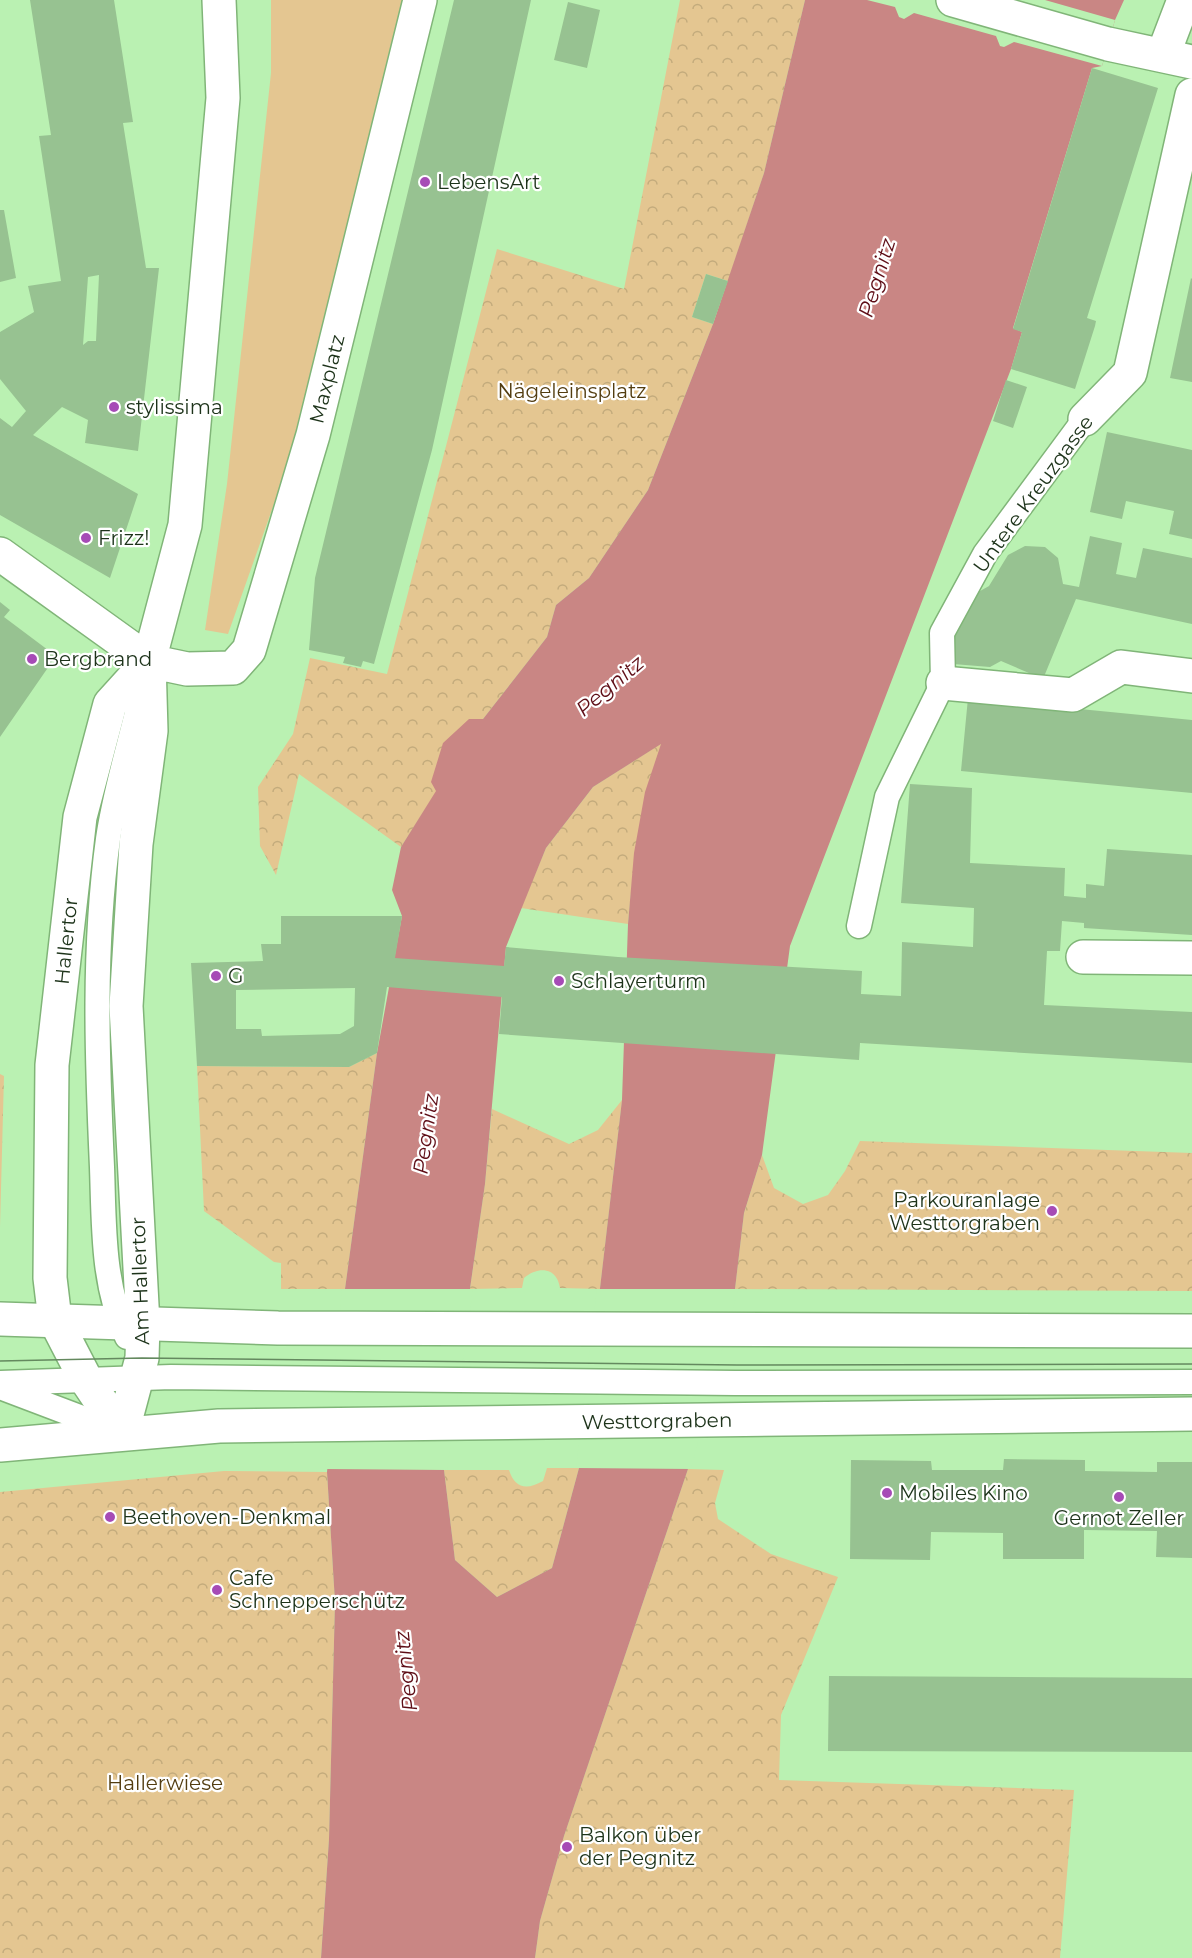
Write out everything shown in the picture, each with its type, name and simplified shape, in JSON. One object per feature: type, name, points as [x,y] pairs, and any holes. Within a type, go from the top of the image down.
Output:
[{"type":"street","points":[[122,841],[151,731],[150,661],[185,525],[223,98],[219,0]]},
{"type":"street","name":"Maxplatz","points":[[150,661],[187,669],[233,668],[249,650],[313,435],[420,0]]},
{"type":"street","points":[[953,0],[1108,44],[1177,59],[1184,0]]},
{"type":"street","name":"Untere Kreuzgasse","points":[[1086,419],[1130,373],[1192,95]]},
{"type":"street","points":[[0,554],[150,661]]},
{"type":"street","name":"Hallertor","points":[[56,1320],[50,1278],[52,1065],[80,817],[110,704],[150,661]]},
{"type":"street","points":[[943,683],[1073,695],[1121,668],[1192,676]]},
{"type":"street","name":"Am Hallertor","points":[[122,841],[132,1325],[140,1368],[122,1433]]},
{"type":"street","points":[[1083,957],[1192,958]]},
{"type":"street","points":[[0,1319],[278,1328],[1192,1331]]},
{"type":"street","points":[[56,1320],[85,1378],[122,1433]]},
{"type":"street","name":"Westtorgraben","points":[[0,1445],[122,1433],[274,1425],[1192,1414]]},
{"type":"lane","name":"Untere Kreuzgasse","points":[[859,926],[887,797],[943,683],[942,633],[985,554],[1086,419]]},
{"type":"lane","name":"Hallertor","points":[[96,1013],[122,841]]},
{"type":"lane","name":"Am Hallertor","points":[[96,1013],[106,1248],[110,1283],[132,1325]]},
{"type":"lane","points":[[0,1385],[85,1378],[140,1368],[171,1377],[276,1380],[735,1383],[1192,1382]]},
{"type":"lane","points":[[0,1385],[122,1433]]},
{"type":"green space","points":[[271,0],[404,0],[299,433],[228,634],[205,630],[227,484],[271,73]]},
{"type":"green space","name":"Nägeleinsplatz","points":[[680,0],[805,0],[764,173],[728,281],[706,274],[692,317],[713,324],[648,490],[589,578],[556,605],[547,637],[483,719],[401,847],[299,774],[276,875],[260,846],[258,787],[293,734],[310,658],[387,674],[497,249],[624,289]]},
{"type":"green space","points":[[662,743],[639,833],[628,924],[521,908],[546,848],[593,787]]},
{"type":"green space","points":[[377,1053],[345,1289],[281,1289],[281,1263],[274,1262],[204,1211],[197,1066],[349,1067]]},
{"type":"green space","points":[[0,1074],[4,1076],[0,1227]]},
{"type":"green space","points":[[622,1100],[600,1289],[560,1288],[551,1272],[541,1270],[524,1278],[522,1288],[470,1289],[485,1184],[492,1109],[569,1144],[598,1130]]},
{"type":"green space","points":[[860,1141],[1192,1153],[1192,1291],[735,1289],[744,1213],[762,1155],[774,1188],[803,1204],[828,1195],[845,1171]]},
{"type":"green space","points":[[547,1468],[579,1468],[552,1568],[497,1597],[455,1560],[444,1470],[509,1470],[518,1484],[532,1486],[543,1481]]},
{"type":"green space","points":[[688,1469],[724,1470],[715,1503],[718,1519],[771,1554],[838,1577],[781,1715],[779,1780],[1074,1790],[1060,1958],[535,1958],[540,1921],[564,1836]]},
{"type":"green space","name":"Hallerwiese","points":[[224,1471],[327,1472],[335,1602],[329,1839],[321,1958],[0,1958],[0,1492]]},
{"type":"water","name":"Pegnitz","points":[[805,0],[1124,0],[1115,20],[1102,66],[1092,68],[1013,328],[1022,332],[1011,369],[790,946],[762,1155],[744,1213],[735,1289],[688,1469],[564,1836],[540,1921],[535,1958],[321,1958],[329,1839],[335,1602],[327,1472],[345,1289],[377,1053],[402,916],[392,890],[401,847],[436,791],[431,782],[443,743],[469,719],[483,719],[547,637],[556,605],[589,578],[648,490],[713,324],[764,173]],"holes":[[[661,744],[645,792],[634,853],[628,924],[622,1100],[579,1468],[552,1568],[497,1597],[455,1560],[444,1470],[485,1184],[506,947],[546,848],[593,787]]]},
{"type":"pier","points":[[867,0],[1045,0],[1115,20],[1102,66],[1014,42],[1004,47],[1000,46],[996,36],[914,13],[904,19],[899,17],[895,7]]},
{"type":"pier","points":[[342,1289],[473,1289],[447,1470],[325,1469]]},
{"type":"pier","points":[[597,1289],[738,1289],[691,1469],[576,1468]]},
{"type":"building","points":[[30,0],[114,0],[133,122],[123,123],[146,268],[159,268],[138,451],[85,443],[88,420],[62,407],[33,435],[138,494],[110,578],[0,515],[0,418],[12,427],[26,411],[0,379],[0,332],[34,312],[28,286],[61,281],[39,136],[51,135]],"holes":[[[99,275],[96,341],[88,341],[83,345],[88,277]]]},
{"type":"building","points":[[454,0],[531,0],[432,450],[374,664],[363,661],[361,667],[343,663],[345,657],[309,650],[315,578]]},
{"type":"building","points":[[568,2],[600,10],[587,68],[554,60]]},
{"type":"building","points":[[1092,68],[1158,88],[1087,318],[1096,321],[1075,389],[1011,369],[1022,332],[1013,329]]},
{"type":"building","points":[[0,210],[4,210],[16,278],[0,282]]},
{"type":"building","points":[[706,274],[728,281],[713,324],[692,317]]},
{"type":"building","points":[[1192,279],[1192,382],[1170,378]]},
{"type":"building","points":[[1006,380],[1027,387],[1013,428],[993,421]]},
{"type":"building","points":[[1107,432],[1192,450],[1192,539],[1169,534],[1174,511],[1126,501],[1122,519],[1090,512]]},
{"type":"building","points":[[1090,536],[1122,543],[1116,574],[1136,578],[1143,548],[1192,558],[1192,624],[1076,599],[1043,679],[1001,661],[990,667],[953,664],[953,637],[973,595],[989,586],[1008,555],[1025,546],[1045,547],[1058,558],[1063,584],[1079,587]]},
{"type":"building","points":[[0,602],[10,610],[4,617],[56,656],[0,737]]},
{"type":"building","points":[[968,698],[1192,720],[1192,793],[961,771]]},
{"type":"building","points":[[910,784],[972,788],[970,863],[1065,868],[1064,896],[1086,898],[1086,884],[1104,886],[1107,849],[1192,855],[1192,935],[1084,928],[1084,923],[1062,921],[1060,951],[1047,951],[1044,1005],[1192,1012],[1192,1063],[860,1043],[859,1060],[499,1034],[502,997],[387,987],[377,1053],[349,1067],[197,1066],[191,963],[263,961],[261,944],[281,944],[281,916],[402,916],[395,958],[504,966],[506,947],[618,957],[862,971],[861,994],[901,996],[902,942],[973,947],[974,908],[901,903]],"holes":[[[355,988],[354,1026],[340,1034],[262,1036],[261,1029],[236,1029],[236,990]]]},
{"type":"building","points":[[1004,1459],[1085,1460],[1085,1471],[1157,1472],[1157,1462],[1192,1462],[1192,1558],[1156,1557],[1157,1531],[1084,1530],[1084,1559],[1003,1559],[1003,1533],[931,1532],[930,1560],[850,1559],[851,1460],[931,1461],[932,1470],[1003,1470]]},
{"type":"building","points":[[829,1676],[1192,1678],[1192,1752],[828,1751]]},
{"type":"tram line","points":[[0,1361],[142,1358],[737,1365],[1192,1364]]},
{"type":"place","name":"LebensArt","points":[[425,182]]},
{"type":"place","name":"stylissima","points":[[114,407]]},
{"type":"place","name":"Frizz!","points":[[86,538]]},
{"type":"place","name":"Bergbrand","points":[[32,659]]},
{"type":"place","name":"G","points":[[216,976]]},
{"type":"place","name":"Schlayerturm","points":[[559,981]]},
{"type":"place","name":"Parkouranlage Westtorgraben","points":[[1052,1211]]},
{"type":"place","name":"Mobiles Kino","points":[[887,1493]]},
{"type":"place","name":"Gernot Zeller","points":[[1119,1497]]},
{"type":"place","name":"Beethoven-Denkmal","points":[[110,1517]]},
{"type":"place","name":"Cafe Schnepperschütz","points":[[217,1590]]},
{"type":"place","name":"Balkon über der Pegnitz","points":[[567,1847]]}]
